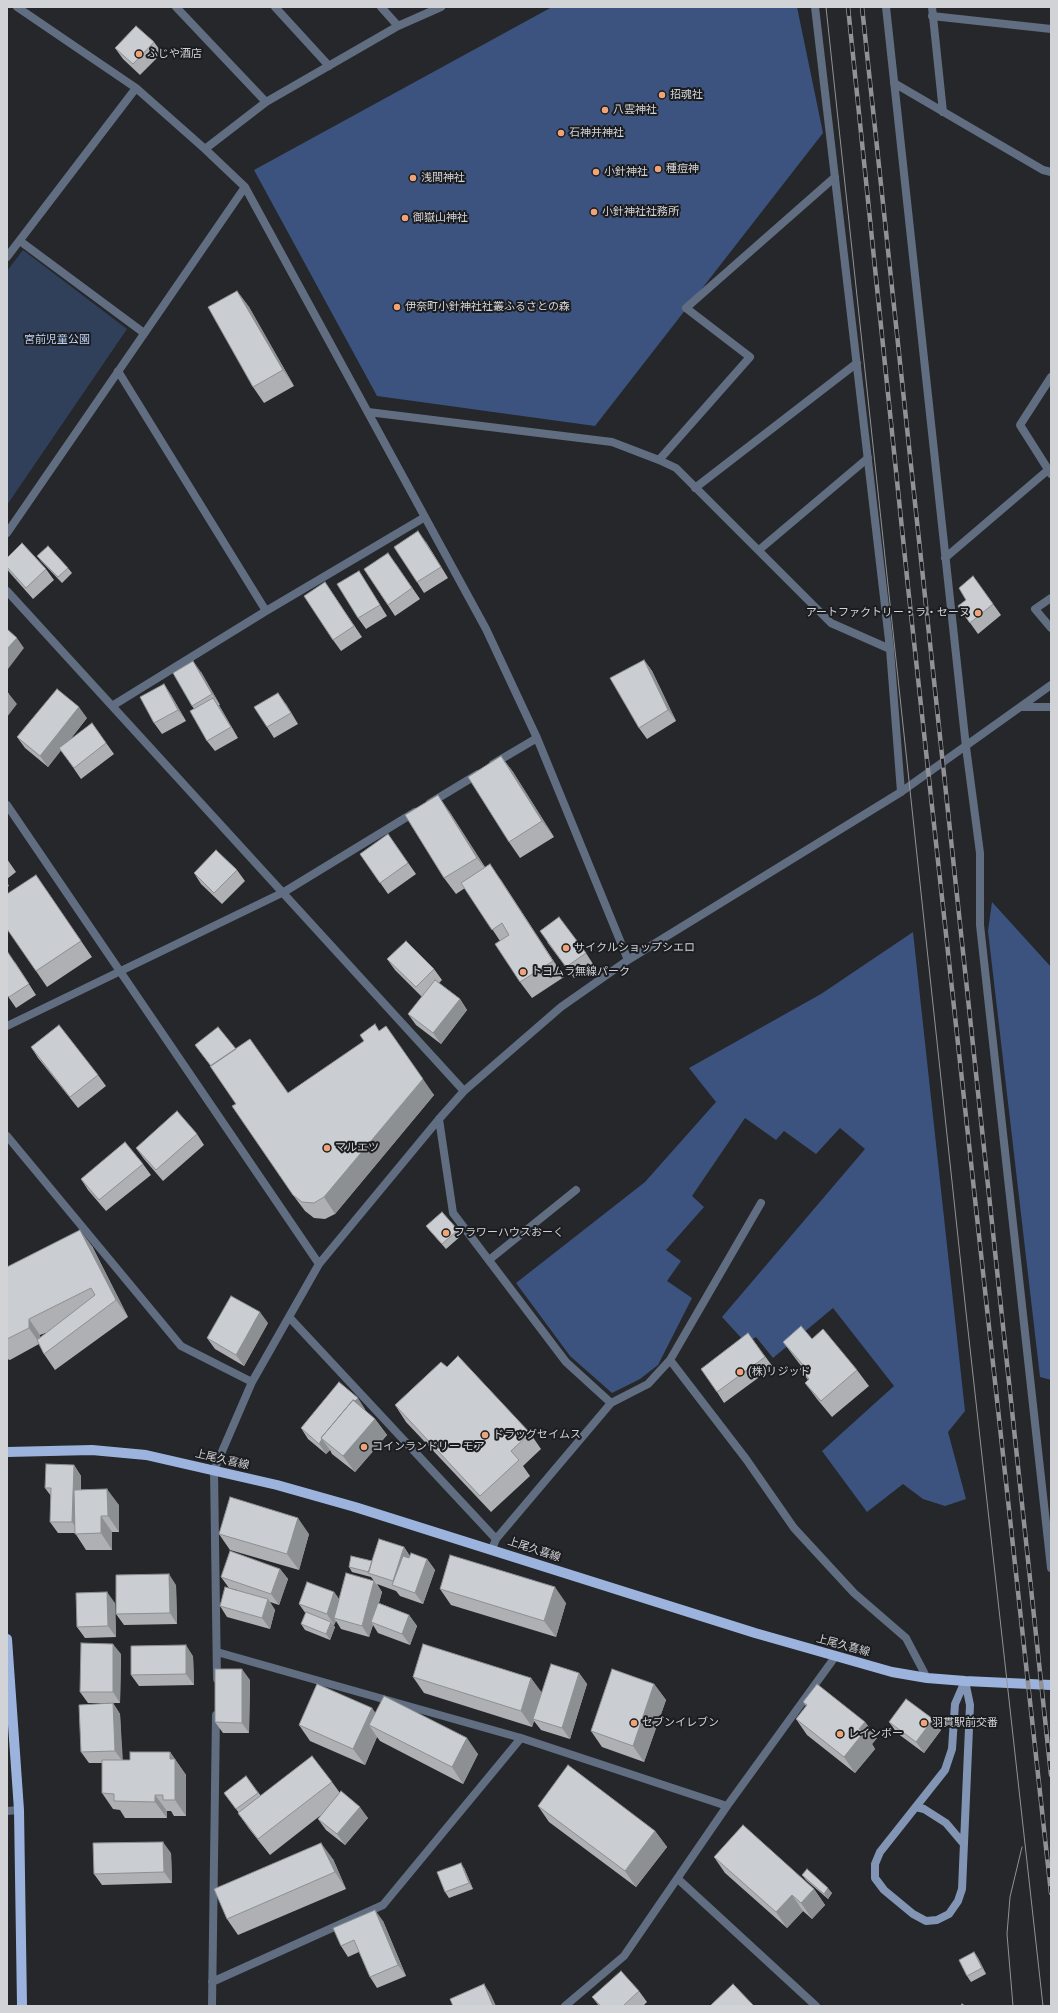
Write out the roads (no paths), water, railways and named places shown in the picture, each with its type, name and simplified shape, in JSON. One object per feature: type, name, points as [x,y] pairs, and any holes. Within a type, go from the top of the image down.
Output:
[{"type":"main road","name":"上尾久喜線","points":[[7,1452],[92,1450],[146,1455],[214,1470],[284,1487],[492,1549],[835,1657],[892,1672],[965,1682],[1051,1684]]},
{"type":"main road","points":[[7,1639],[19,1810],[22,2006]]},
{"type":"street","points":[[176,7],[266,102]]},
{"type":"street","points":[[275,7],[329,66]]},
{"type":"street","points":[[381,7],[398,26]]},
{"type":"street","points":[[205,149],[266,102],[398,26],[441,7]]},
{"type":"street","points":[[815,7],[890,649],[901,792]]},
{"type":"street","points":[[886,7],[945,558],[966,747],[980,853],[980,924],[1051,1568]]},
{"type":"street","points":[[932,7],[943,112]]},
{"type":"street","points":[[21,8],[136,88],[205,149],[245,187],[486,629],[537,738],[628,960]]},
{"type":"street","points":[[932,16],[1051,29]]},
{"type":"street","points":[[894,83],[1043,170],[1051,172]]},
{"type":"street","points":[[7,257],[136,88]]},
{"type":"street","points":[[659,460],[750,357],[686,308],[835,177]]},
{"type":"street","points":[[7,533],[245,187]]},
{"type":"street","points":[[20,241],[144,333]]},
{"type":"street","points":[[695,488],[857,363]]},
{"type":"street","points":[[118,371],[266,610]]},
{"type":"street","points":[[945,558],[1050,473],[1020,425],[1051,377]]},
{"type":"street","points":[[368,412],[612,442],[659,460],[676,468],[831,623],[890,649]]},
{"type":"street","points":[[759,550],[868,458]]},
{"type":"street","points":[[112,706],[266,610],[425,517]]},
{"type":"street","points":[[7,591],[284,892],[464,1091]]},
{"type":"street","points":[[1051,598],[1036,609],[1051,628]]},
{"type":"street","points":[[217,1691],[214,1470],[252,1382],[319,1264],[440,1118],[464,1091],[561,1007],[628,960],[901,792],[1051,685]]},
{"type":"street","points":[[1021,707],[1051,707]]},
{"type":"street","points":[[7,1026],[284,892],[537,738]]},
{"type":"street","points":[[7,805],[319,1264]]},
{"type":"street","points":[[440,1118],[453,1213],[566,1362],[610,1402]]},
{"type":"street","points":[[7,1136],[181,1346],[252,1382]]},
{"type":"street","points":[[489,1260],[576,1190]]},
{"type":"street","points":[[492,1549],[496,1539],[610,1402],[648,1384],[670,1360],[761,1203]]},
{"type":"street","points":[[289,1317],[496,1539]]},
{"type":"street","points":[[670,1360],[746,1459],[794,1528],[854,1593],[906,1638],[927,1678]]},
{"type":"street","points":[[217,1652],[521,1738],[727,1806]]},
{"type":"street","points":[[565,2006],[624,1956],[727,1806],[835,1657]]},
{"type":"street","points":[[965,1682],[970,1706],[962,1889],[958,1901],[949,1914],[937,1920],[926,1921],[913,1914],[884,1890],[875,1878],[875,1864],[880,1852],[945,1770],[952,1750],[955,1704],[965,1682]]},
{"type":"street","points":[[212,2006],[217,1707]]},
{"type":"street","points":[[212,1982],[383,1905],[521,1738]]},
{"type":"street","points":[[916,1807],[946,1823],[963,1843]]},
{"type":"street","points":[[7,1811],[19,1810]]},
{"type":"street","points":[[678,1879],[816,2006]]},
{"type":"tram line","points":[[826,7],[966,1312],[1043,2006]]},
{"type":"tram line","points":[[1013,2006],[1007,1934],[1010,1897],[1022,1847]]},
{"type":"railway","points":[[848,7],[908,587],[1051,1893]]},
{"type":"railway","points":[[862,7],[1051,1775]]},
{"type":"place","name":"ふじや酒店","points":[[139,54]]},
{"type":"place","name":"招魂社","points":[[662,95]]},
{"type":"place","name":"八雲神社","points":[[605,110]]},
{"type":"place","name":"石神井神社","points":[[561,133]]},
{"type":"place","name":"種痘神","points":[[658,169]]},
{"type":"place","name":"小針神社","points":[[596,172]]},
{"type":"place","name":"浅間神社","points":[[413,178]]},
{"type":"place","name":"小針神社社務所","points":[[594,212]]},
{"type":"place","name":"御嶽山神社","points":[[405,218]]},
{"type":"place","name":"伊奈町小針神社社叢ふるさとの森","points":[[397,307]]},
{"type":"place","name":"アートファクトリー・ラ・セーヌ","points":[[978,613]]},
{"type":"place","name":"サイクルショップシエロ","points":[[566,948]]},
{"type":"place","name":"トヨムラ無線パーク","points":[[523,972]]},
{"type":"place","name":"マルエツ","points":[[327,1148]]},
{"type":"place","name":"フラワーハウスおーく","points":[[446,1233]]},
{"type":"place","name":"(株)リジッド","points":[[740,1372]]},
{"type":"place","name":"ドラッグセイムス","points":[[485,1435]]},
{"type":"place","name":"コインランドリー モア","points":[[364,1447]]},
{"type":"place","name":"セブンイレブン","points":[[634,1723]]},
{"type":"place","name":"羽貫駅前交番","points":[[924,1723]]},
{"type":"place","name":"レインボー","points":[[840,1734]]},
{"type":"park label","name":"宮前児童公園","points":[[57,340]]}]
